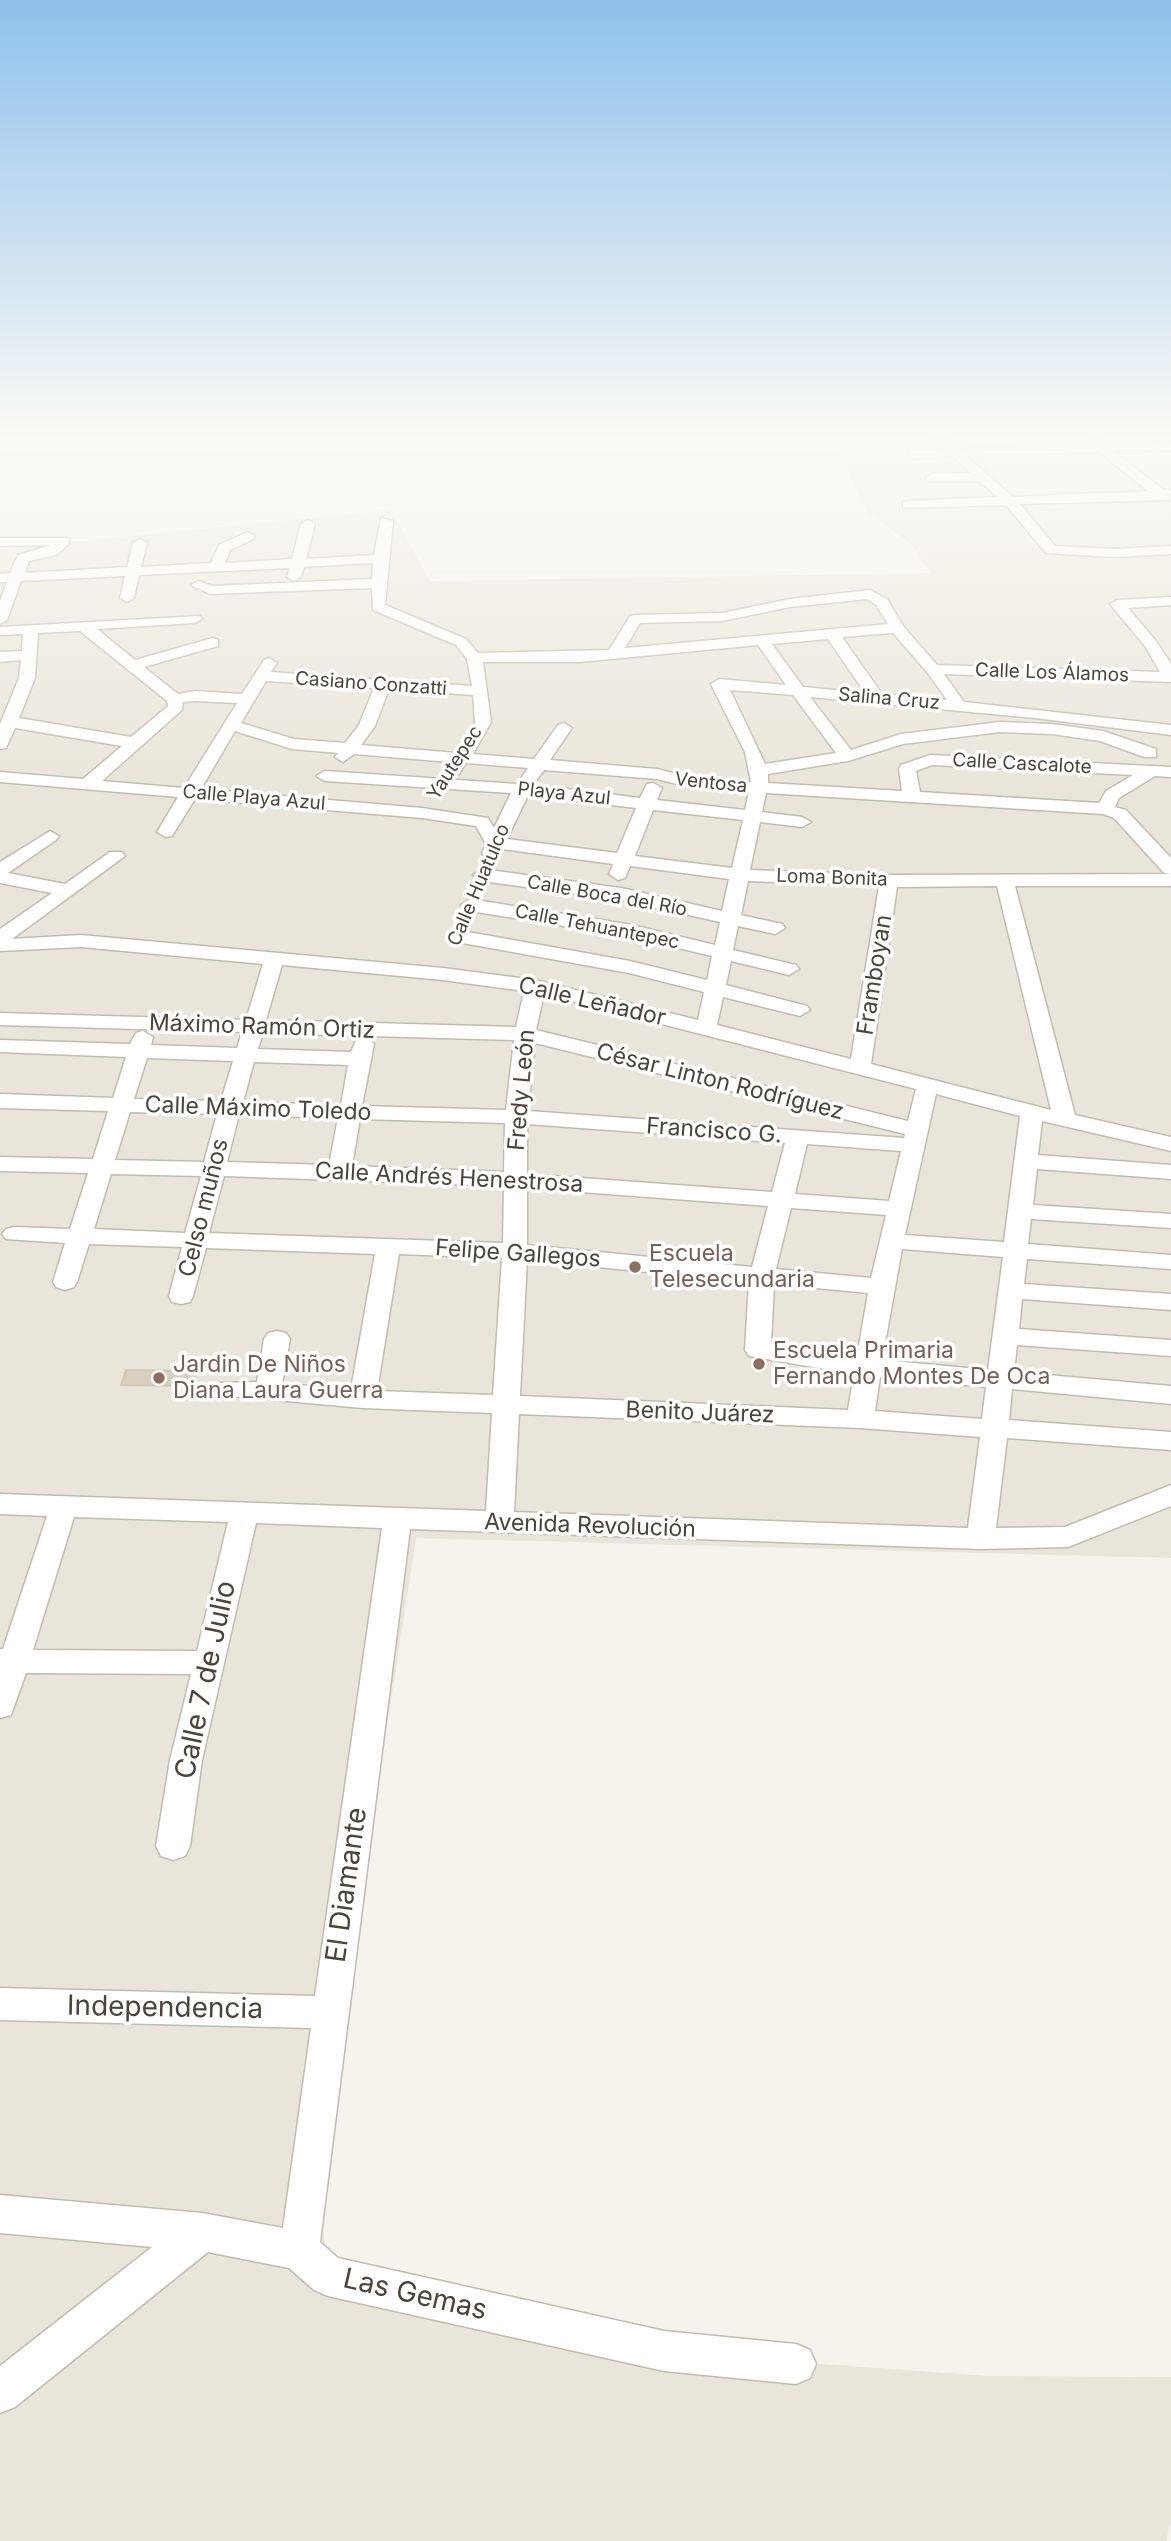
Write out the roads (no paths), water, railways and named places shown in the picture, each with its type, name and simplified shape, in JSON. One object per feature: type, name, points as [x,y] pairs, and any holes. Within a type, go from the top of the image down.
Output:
[{"type":"street","points":[[0,620],[12,573],[23,559]]},
{"type":"street","points":[[127,598],[137,559]]},
{"type":"street","points":[[216,568],[220,559]]},
{"type":"street","points":[[293,586],[298,559]]},
{"type":"street","points":[[12,573],[135,573],[380,559],[379,607],[461,642],[474,659],[615,653],[763,642],[897,628]]},
{"type":"street","points":[[198,585],[211,590],[378,583]]},
{"type":"street","points":[[615,653],[635,619],[722,617],[853,594],[870,594],[882,602],[897,628],[933,669],[958,705]]},
{"type":"street","points":[[1171,601],[1117,604],[1151,644],[1171,677]]},
{"type":"street","points":[[0,631],[195,619]]},
{"type":"street","points":[[82,625],[175,699],[176,706],[89,783]]},
{"type":"street","points":[[0,744],[27,678],[31,629]]},
{"type":"street","points":[[832,634],[877,698]]},
{"type":"street","points":[[763,642],[825,730],[848,755]]},
{"type":"street","points":[[131,666],[213,643]]},
{"type":"street","points":[[0,657],[28,655]]},
{"type":"street","name":"Yautepec","points":[[422,813],[480,732],[483,722],[479,673],[474,659]]},
{"type":"street","name":"Casiano Conzatti","points":[[247,699],[266,669],[383,685],[479,691]]},
{"type":"street","name":"Calle Los Álamos","points":[[933,669],[1036,692],[1171,677]]},
{"type":"street","name":"Salina Cruz","points":[[760,779],[719,684],[958,705],[1036,692],[1171,730]]},
{"type":"street","points":[[304,802],[352,749],[367,726],[383,685]]},
{"type":"street","points":[[170,826],[247,699],[195,696],[175,699]]},
{"type":"street","points":[[11,722],[135,743]]},
{"type":"street","name":"Ventosa","points":[[232,725],[292,744],[657,774],[678,782],[760,779],[912,798],[1105,809]]},
{"type":"street","points":[[706,1029],[754,818],[760,779],[901,739],[1000,727],[1052,729],[1103,736],[1163,768]]},
{"type":"street","name":"Calle Huatulco","points":[[450,955],[495,844],[522,789],[564,728]]},
{"type":"street","name":"Calle Cascalote","points":[[912,798],[907,768],[929,760],[1163,768]]},
{"type":"street","points":[[1163,768],[1112,795],[1105,809],[1119,814],[1171,869]]},
{"type":"street","points":[[578,995],[623,860],[650,803],[657,774]]},
{"type":"street","name":"Calle Playa Azul","points":[[0,776],[422,813],[482,822],[495,844]]},
{"type":"street","name":"Playa Azul","points":[[325,776],[522,789],[802,822]]},
{"type":"street","points":[[0,870],[50,836]]},
{"type":"street","name":"Loma Bonita","points":[[495,844],[741,875],[889,881],[1171,880]]},
{"type":"street","points":[[0,938],[116,856]]},
{"type":"street","name":"Calle Boca del Río","points":[[482,875],[612,893],[775,928]]},
{"type":"street","points":[[0,877],[68,890]]},
{"type":"street","name":"Framboyan","points":[[860,1068],[889,881]]},
{"type":"street","points":[[1005,882],[1065,1120]]},
{"type":"street","name":"Calle Tehuantepec","points":[[470,905],[601,925],[789,969]]},
{"type":"street","name":"Calle Leñador","points":[[0,944],[81,940],[274,960],[450,955],[535,986],[927,1086],[1171,1144]]},
{"type":"street","points":[[450,955],[590,958],[716,987],[800,1010]]},
{"type":"street","name":"Celso muños","points":[[181,1296],[230,1107],[274,960]]},
{"type":"street","name":"Fredy León","points":[[499,1522],[515,1251],[516,1117],[525,1034],[535,986]]},
{"type":"street","name":"Máximo Ramón Ortiz","points":[[0,1019],[525,1034]]},
{"type":"street","points":[[65,1282],[148,1023]]},
{"type":"street","points":[[339,1172],[366,1030]]},
{"type":"street","name":"César Linton Rodríguez","points":[[525,1034],[914,1138]]},
{"type":"street","points":[[0,1046],[359,1059]]},
{"type":"street","points":[[860,1419],[866,1367],[881,1287],[927,1086]]},
{"type":"street","name":"Calle Máximo Toledo","points":[[0,1101],[516,1117]]},
{"type":"street","points":[[981,1539],[1032,1112]]},
{"type":"street","name":"Francisco G.","points":[[516,1117],[798,1137],[914,1138]]},
{"type":"street","points":[[798,1137],[762,1276],[758,1350],[866,1367],[1171,1395]]},
{"type":"street","points":[[1026,1161],[1171,1172]]},
{"type":"street","name":"Calle Andrés Henestrosa","points":[[0,1164],[339,1172],[517,1180],[897,1209]]},
{"type":"street","points":[[1020,1211],[1171,1221]]},
{"type":"street","name":"Felipe Gallegos","points":[[14,1234],[515,1251],[881,1287]]},
{"type":"street","points":[[891,1241],[1171,1262]]},
{"type":"street","points":[[363,1399],[388,1246]]},
{"type":"street","points":[[1012,1291],[1171,1303]]},
{"type":"street","points":[[1006,1336],[1171,1348]]},
{"type":"street","points":[[268,1392],[277,1339]]},
{"type":"street","name":"Benito Juárez","points":[[229,1389],[363,1399],[860,1419],[1171,1441]]},
{"type":"street","name":"Avenida Revolución","points":[[0,1504],[244,1515],[981,1539],[1068,1537],[1171,1495]]},
{"type":"street","points":[[0,1706],[6,1661],[63,1508]]},
{"type":"street","name":"Calle 7 de Julio","points":[[173,1846],[186,1760],[206,1663],[244,1515]]},
{"type":"street","name":"El Diamante","points":[[299,2250],[397,1520]]},
{"type":"street","points":[[6,1661],[206,1663]]},
{"type":"street","name":"Independencia","points":[[0,2004],[330,2012]]},
{"type":"street","points":[[0,2214],[202,2232],[299,2250]]},
{"type":"street","points":[[0,2392],[202,2232]]},
{"type":"street","name":"Las Gemas","points":[[299,2250],[328,2276],[664,2351],[796,2364]]},
{"type":"place","name":"Escuela Telesecundaria","points":[[635,1267]]},
{"type":"place","name":"Escuela Primaria Fernando Montes De Oca","points":[[759,1364]]},
{"type":"place","name":"Jardin De Niños Diana Laura Guerra","points":[[159,1378]]}]
